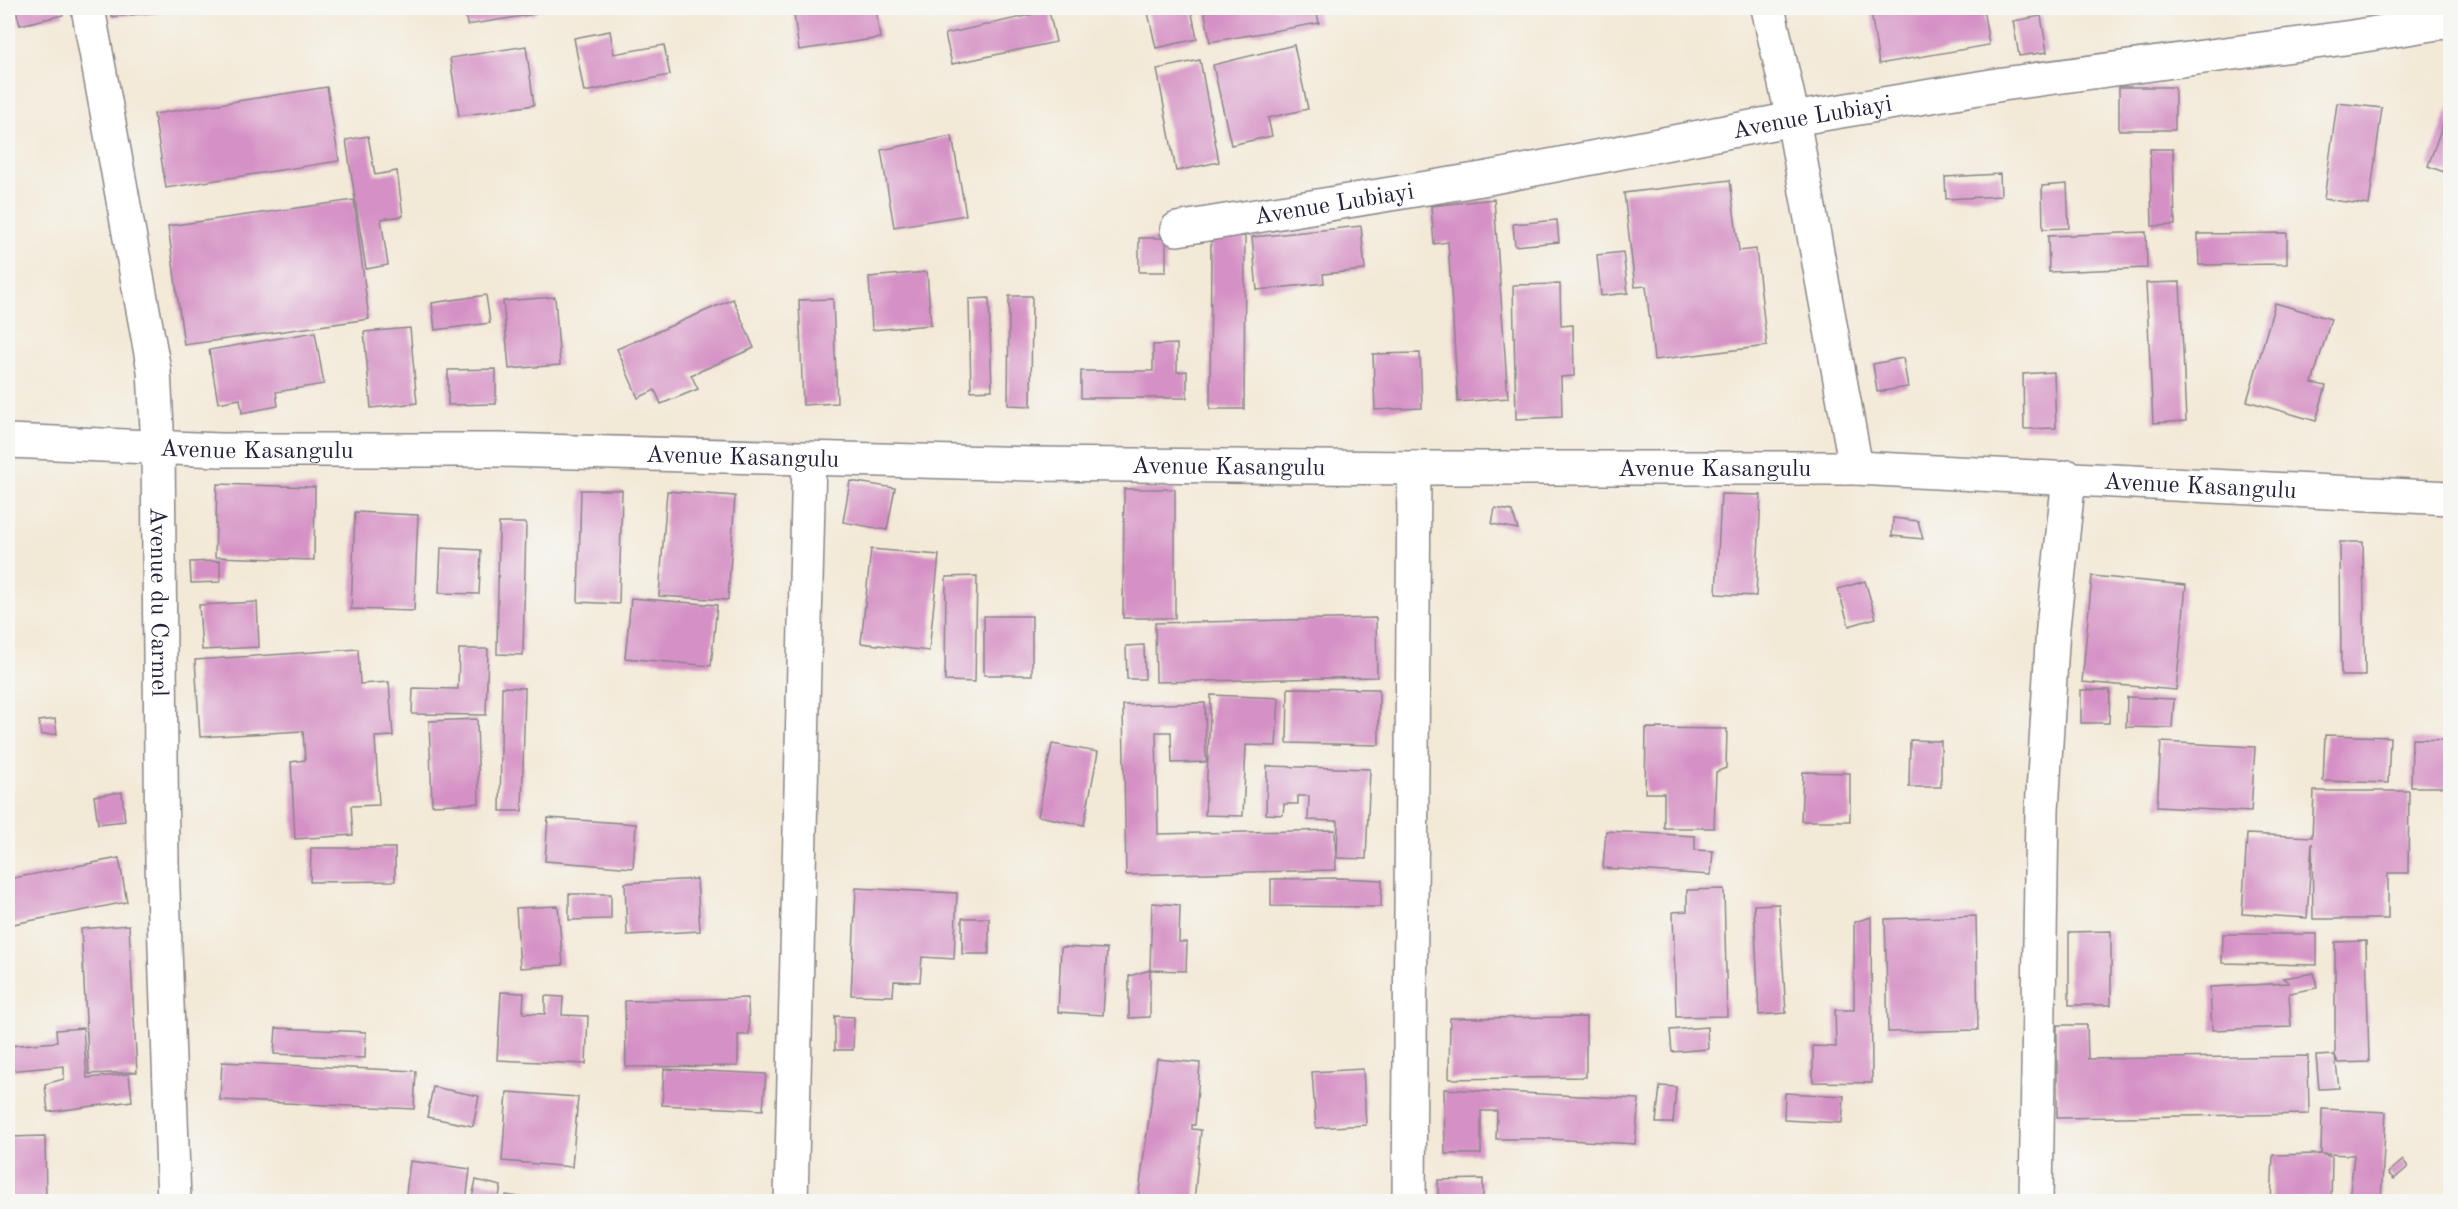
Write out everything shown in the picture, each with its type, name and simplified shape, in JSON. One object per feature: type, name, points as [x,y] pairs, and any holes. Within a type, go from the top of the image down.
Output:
[{"type":"street","name":"Avenue du Carmel","points":[[88,8],[154,370],[158,448],[162,862],[174,1202]]},
{"type":"street","points":[[1768,8],[1793,119],[1856,468]]},
{"type":"street","name":"Avenue Lubiayi","points":[[1177,229],[1488,178],[1793,119],[2003,84],[2352,37],[2451,21]]},
{"type":"street","name":"Avenue Kasangulu","points":[[8,441],[158,448],[499,450],[809,459],[1414,468],[1856,468],[2451,498]]},
{"type":"street","points":[[791,1202],[809,459]]},
{"type":"street","points":[[1409,1202],[1414,468]]},
{"type":"street","points":[[2036,1202],[2042,810],[2053,627],[2068,477]]},
{"type":"building","points":[[8,8],[62,8],[63,15],[20,25],[16,10],[8,12]]},
{"type":"building","points":[[111,8],[189,8],[189,9],[112,17]]},
{"type":"building","points":[[465,8],[535,8],[536,14],[467,25]]},
{"type":"building","points":[[793,8],[876,8],[880,38],[799,50]]},
{"type":"building","points":[[1147,8],[1191,8],[1197,39],[1156,48]]},
{"type":"building","points":[[1204,8],[1316,8],[1319,23],[1210,42]]},
{"type":"building","points":[[1884,8],[1983,8],[1989,45],[1879,64],[1871,12],[1884,10]]},
{"type":"building","points":[[1049,11],[1056,42],[952,64],[945,34]]},
{"type":"building","points":[[2041,16],[2047,52],[2019,56],[2013,21]]},
{"type":"building","points":[[610,31],[614,54],[664,45],[670,75],[584,92],[574,38]]},
{"type":"building","points":[[1294,45],[1308,109],[1268,118],[1272,136],[1231,145],[1213,65]]},
{"type":"building","points":[[526,46],[534,105],[459,116],[450,58]]},
{"type":"building","points":[[1200,60],[1219,162],[1176,171],[1157,69]]},
{"type":"building","points":[[327,87],[339,161],[166,188],[154,114]]},
{"type":"building","points":[[2119,87],[2175,87],[2175,130],[2119,130]]},
{"type":"building","points":[[2337,103],[2382,108],[2369,205],[2324,199]]},
{"type":"building","points":[[2450,104],[2450,170],[2449,174],[2428,166]]},
{"type":"building","points":[[368,136],[375,175],[397,171],[403,216],[381,219],[388,265],[366,269],[346,140]]},
{"type":"building","points":[[952,136],[966,215],[894,227],[881,150]]},
{"type":"building","points":[[2150,149],[2173,149],[2175,225],[2152,226]]},
{"type":"building","points":[[2000,174],[2001,196],[1946,199],[1945,177]]},
{"type":"building","points":[[1730,180],[1739,251],[1756,249],[1767,346],[1654,360],[1646,286],[1635,287],[1624,193]]},
{"type":"building","points":[[2067,184],[2069,228],[2043,229],[2042,186]]},
{"type":"building","points":[[1494,199],[1508,398],[1458,402],[1448,242],[1434,244],[1431,206]]},
{"type":"building","points":[[354,200],[369,319],[184,345],[168,226]]},
{"type":"building","points":[[1557,220],[1559,242],[1515,246],[1513,224]]},
{"type":"building","points":[[1361,226],[1365,270],[1323,274],[1324,283],[1257,290],[1252,237]]},
{"type":"building","points":[[2146,232],[2147,268],[2049,272],[2048,236]]},
{"type":"building","points":[[2287,233],[2287,264],[2199,265],[2198,234]]},
{"type":"building","points":[[1211,236],[1245,236],[1244,409],[1210,409]]},
{"type":"building","points":[[1139,238],[1166,238],[1166,272],[1139,272]]},
{"type":"building","points":[[1623,252],[1628,293],[1601,296],[1597,255]]},
{"type":"building","points":[[927,272],[931,325],[872,330],[869,277]]},
{"type":"building","points":[[2180,282],[2186,421],[2153,423],[2146,283]]},
{"type":"building","points":[[1560,284],[1561,326],[1573,325],[1574,376],[1561,377],[1562,417],[1516,419],[1513,285]]},
{"type":"building","points":[[486,295],[490,323],[435,330],[432,303]]},
{"type":"building","points":[[1009,296],[1032,296],[1031,406],[1008,405]]},
{"type":"building","points":[[555,297],[560,365],[509,369],[503,301]]},
{"type":"building","points":[[989,298],[992,390],[971,391],[969,299]]},
{"type":"building","points":[[733,299],[754,348],[691,375],[698,389],[661,404],[655,390],[638,398],[617,349]]},
{"type":"building","points":[[833,299],[837,403],[803,405],[799,300]]},
{"type":"building","points":[[2275,303],[2331,319],[2312,383],[2326,386],[2316,421],[2247,401]]},
{"type":"building","points":[[410,328],[417,403],[371,408],[364,332]]},
{"type":"building","points":[[315,332],[324,384],[276,392],[278,406],[242,413],[240,399],[218,403],[209,350]]},
{"type":"building","points":[[1177,344],[1177,372],[1187,371],[1187,398],[1081,398],[1081,371],[1153,371],[1153,345]]},
{"type":"building","points":[[1420,353],[1422,408],[1375,410],[1373,354]]},
{"type":"building","points":[[1903,358],[1908,387],[1877,392],[1873,364]]},
{"type":"building","points":[[496,369],[496,404],[448,405],[448,370]]},
{"type":"building","points":[[2054,372],[2056,428],[2024,429],[2023,374]]},
{"type":"building","points":[[850,481],[895,488],[887,530],[843,522]]},
{"type":"building","points":[[217,484],[315,487],[314,560],[215,557]]},
{"type":"building","points":[[1124,489],[1175,489],[1175,618],[1123,618]]},
{"type":"building","points":[[581,490],[622,490],[619,604],[578,602]]},
{"type":"building","points":[[667,491],[735,496],[728,600],[659,596]]},
{"type":"building","points":[[1721,494],[1761,495],[1756,596],[1716,594]]},
{"type":"building","points":[[1495,508],[1512,511],[1518,529],[1492,524]]},
{"type":"building","points":[[355,512],[418,515],[414,611],[351,609]]},
{"type":"building","points":[[1893,518],[1918,521],[1923,539],[1892,536]]},
{"type":"building","points":[[499,523],[526,523],[523,655],[497,654]]},
{"type":"building","points":[[2340,542],[2363,542],[2365,676],[2341,676]]},
{"type":"building","points":[[441,548],[481,550],[479,594],[439,593]]},
{"type":"building","points":[[871,549],[939,555],[929,651],[861,643]]},
{"type":"building","points":[[220,561],[220,582],[191,583],[190,562]]},
{"type":"building","points":[[977,576],[975,682],[945,681],[946,577]]},
{"type":"building","points":[[2092,576],[2186,585],[2176,690],[2082,682]]},
{"type":"building","points":[[1865,581],[1876,618],[1849,626],[1838,589]]},
{"type":"building","points":[[631,598],[717,605],[711,666],[625,658]]},
{"type":"building","points":[[257,602],[259,647],[202,650],[199,605]]},
{"type":"building","points":[[984,616],[1032,616],[1032,675],[984,675]]},
{"type":"building","points":[[1376,618],[1377,677],[1156,682],[1155,623]]},
{"type":"building","points":[[1144,645],[1145,679],[1127,679],[1126,646]]},
{"type":"building","points":[[358,649],[360,684],[389,682],[393,736],[375,737],[379,805],[351,806],[353,835],[295,839],[291,762],[305,760],[303,731],[200,737],[195,660]]},
{"type":"building","points":[[459,649],[488,649],[486,715],[412,714],[413,688],[458,689]]},
{"type":"building","points":[[502,687],[525,688],[522,811],[500,811]]},
{"type":"building","points":[[1288,688],[1379,689],[1379,745],[1287,743]]},
{"type":"building","points":[[2081,690],[2110,690],[2109,723],[2081,723]]},
{"type":"building","points":[[1211,695],[1279,698],[1276,746],[1246,745],[1243,816],[1205,815]]},
{"type":"building","points":[[2127,697],[2174,699],[2172,728],[2126,727]]},
{"type":"building","points":[[1205,703],[1206,762],[1172,763],[1171,732],[1156,732],[1158,834],[1335,830],[1336,870],[1126,875],[1123,705]]},
{"type":"building","points":[[55,719],[57,734],[41,735],[39,721]]},
{"type":"building","points":[[477,719],[479,803],[432,805],[429,721]]},
{"type":"building","points":[[1646,728],[1727,729],[1726,768],[1716,772],[1714,828],[1664,828],[1664,793],[1645,793]]},
{"type":"building","points":[[2325,735],[2390,737],[2388,783],[2323,781]]},
{"type":"building","points":[[2412,739],[2450,740],[2450,787],[2411,787]]},
{"type":"building","points":[[1910,740],[1941,741],[1941,787],[1909,787]]},
{"type":"building","points":[[2161,742],[2255,747],[2251,812],[2157,807]]},
{"type":"building","points":[[1052,744],[1098,752],[1084,825],[1038,816]]},
{"type":"building","points":[[1267,766],[1370,769],[1366,859],[1337,858],[1338,821],[1308,820],[1309,796],[1298,796],[1298,804],[1284,804],[1283,815],[1266,814]]},
{"type":"building","points":[[1803,772],[1850,773],[1850,821],[1801,821]]},
{"type":"building","points":[[2314,791],[2409,791],[2408,873],[2388,873],[2388,919],[2313,919],[2312,843],[2307,918],[2242,914],[2247,834],[2312,837]]},
{"type":"building","points":[[122,792],[125,821],[98,824],[94,796]]},
{"type":"building","points":[[548,818],[636,824],[633,868],[545,861]]},
{"type":"building","points":[[1606,831],[1695,836],[1695,850],[1713,851],[1711,875],[1603,868]]},
{"type":"building","points":[[311,848],[395,848],[395,881],[310,882]]},
{"type":"building","points":[[119,858],[127,902],[8,925],[8,879]]},
{"type":"building","points":[[697,879],[700,931],[627,935],[625,883]]},
{"type":"building","points":[[1271,879],[1382,880],[1381,907],[1271,906]]},
{"type":"building","points":[[856,888],[957,893],[954,959],[922,957],[920,982],[894,981],[893,996],[851,995]]},
{"type":"building","points":[[1724,889],[1727,1016],[1676,1017],[1673,912],[1687,911],[1687,890]]},
{"type":"building","points":[[569,894],[611,894],[611,919],[569,920]]},
{"type":"building","points":[[1152,903],[1180,905],[1179,942],[1187,942],[1186,971],[1150,970]]},
{"type":"building","points":[[1779,904],[1786,1013],[1759,1015],[1754,905]]},
{"type":"building","points":[[558,906],[563,965],[520,968],[516,908]]},
{"type":"building","points":[[1976,916],[1978,1030],[1888,1032],[1885,919]]},
{"type":"building","points":[[1871,917],[1872,1083],[1813,1082],[1813,1046],[1836,1047],[1835,1010],[1854,1010],[1854,922]]},
{"type":"building","points":[[962,918],[989,918],[989,954],[962,954]]},
{"type":"building","points":[[129,925],[137,1072],[89,1074],[81,929]]},
{"type":"building","points":[[2111,931],[2111,1005],[2069,1005],[2069,932]]},
{"type":"building","points":[[2223,934],[2317,934],[2317,965],[2222,963]]},
{"type":"building","points":[[2366,941],[2369,1062],[2338,1063],[2335,1055],[2335,942]]},
{"type":"building","points":[[1061,947],[1107,949],[1103,1015],[1058,1012]]},
{"type":"building","points":[[1150,970],[1150,1017],[1129,1018],[1129,976]]},
{"type":"building","points":[[2314,973],[2317,988],[2289,993],[2291,1027],[2212,1030],[2210,987],[2289,983],[2283,978]]},
{"type":"building","points":[[501,992],[524,993],[523,1013],[545,1014],[545,996],[563,997],[562,1015],[588,1016],[586,1064],[497,1060]]},
{"type":"building","points":[[748,998],[749,1035],[738,1035],[738,1066],[626,1067],[625,1001]]},
{"type":"building","points":[[835,1016],[854,1017],[853,1050],[835,1050]]},
{"type":"building","points":[[1586,1017],[1586,1077],[1449,1079],[1450,1018]]},
{"type":"building","points":[[2057,1025],[2087,1025],[2088,1059],[2308,1056],[2309,1114],[2057,1118]]},
{"type":"building","points":[[1707,1027],[1708,1049],[1672,1052],[1670,1030]]},
{"type":"building","points":[[83,1028],[87,1078],[129,1074],[132,1101],[48,1112],[45,1084],[64,1079],[64,1066],[8,1071],[8,1046],[57,1042],[56,1030]]},
{"type":"building","points":[[276,1028],[366,1032],[365,1058],[274,1054]]},
{"type":"building","points":[[2335,1055],[2339,1088],[2319,1089],[2316,1056]]},
{"type":"building","points":[[1157,1059],[1200,1063],[1195,1125],[1192,1125],[1192,1129],[1201,1130],[1194,1202],[1138,1199]]},
{"type":"building","points":[[222,1062],[416,1071],[414,1109],[220,1100]]},
{"type":"building","points":[[664,1069],[766,1074],[763,1110],[662,1105]]},
{"type":"building","points":[[1363,1069],[1366,1125],[1316,1128],[1312,1072]]},
{"type":"building","points":[[1660,1086],[1676,1087],[1673,1123],[1656,1123]]},
{"type":"building","points":[[433,1087],[479,1096],[473,1126],[427,1117]]},
{"type":"building","points":[[1444,1089],[1639,1099],[1635,1144],[1551,1139],[1496,1139],[1497,1111],[1481,1111],[1481,1154],[1445,1154]]},
{"type":"building","points":[[507,1092],[578,1097],[572,1167],[502,1161]]},
{"type":"building","points":[[1785,1093],[1844,1096],[1842,1123],[1784,1120]]},
{"type":"building","points":[[2322,1109],[2386,1112],[2381,1202],[2349,1202],[2354,1155],[2321,1154]]},
{"type":"building","points":[[45,1136],[46,1202],[8,1202],[8,1137]]},
{"type":"building","points":[[2321,1154],[2332,1157],[2331,1202],[2271,1202],[2273,1155]]},
{"type":"building","points":[[2403,1160],[2408,1167],[2394,1179],[2388,1173]]},
{"type":"building","points":[[410,1161],[470,1169],[466,1202],[405,1202]]},
{"type":"building","points":[[1483,1179],[1483,1202],[1438,1202],[1438,1180]]},
{"type":"building","points":[[476,1180],[501,1186],[498,1202],[471,1202]]},
{"type":"building","points":[[506,1195],[538,1200],[538,1202],[505,1202]]}]
